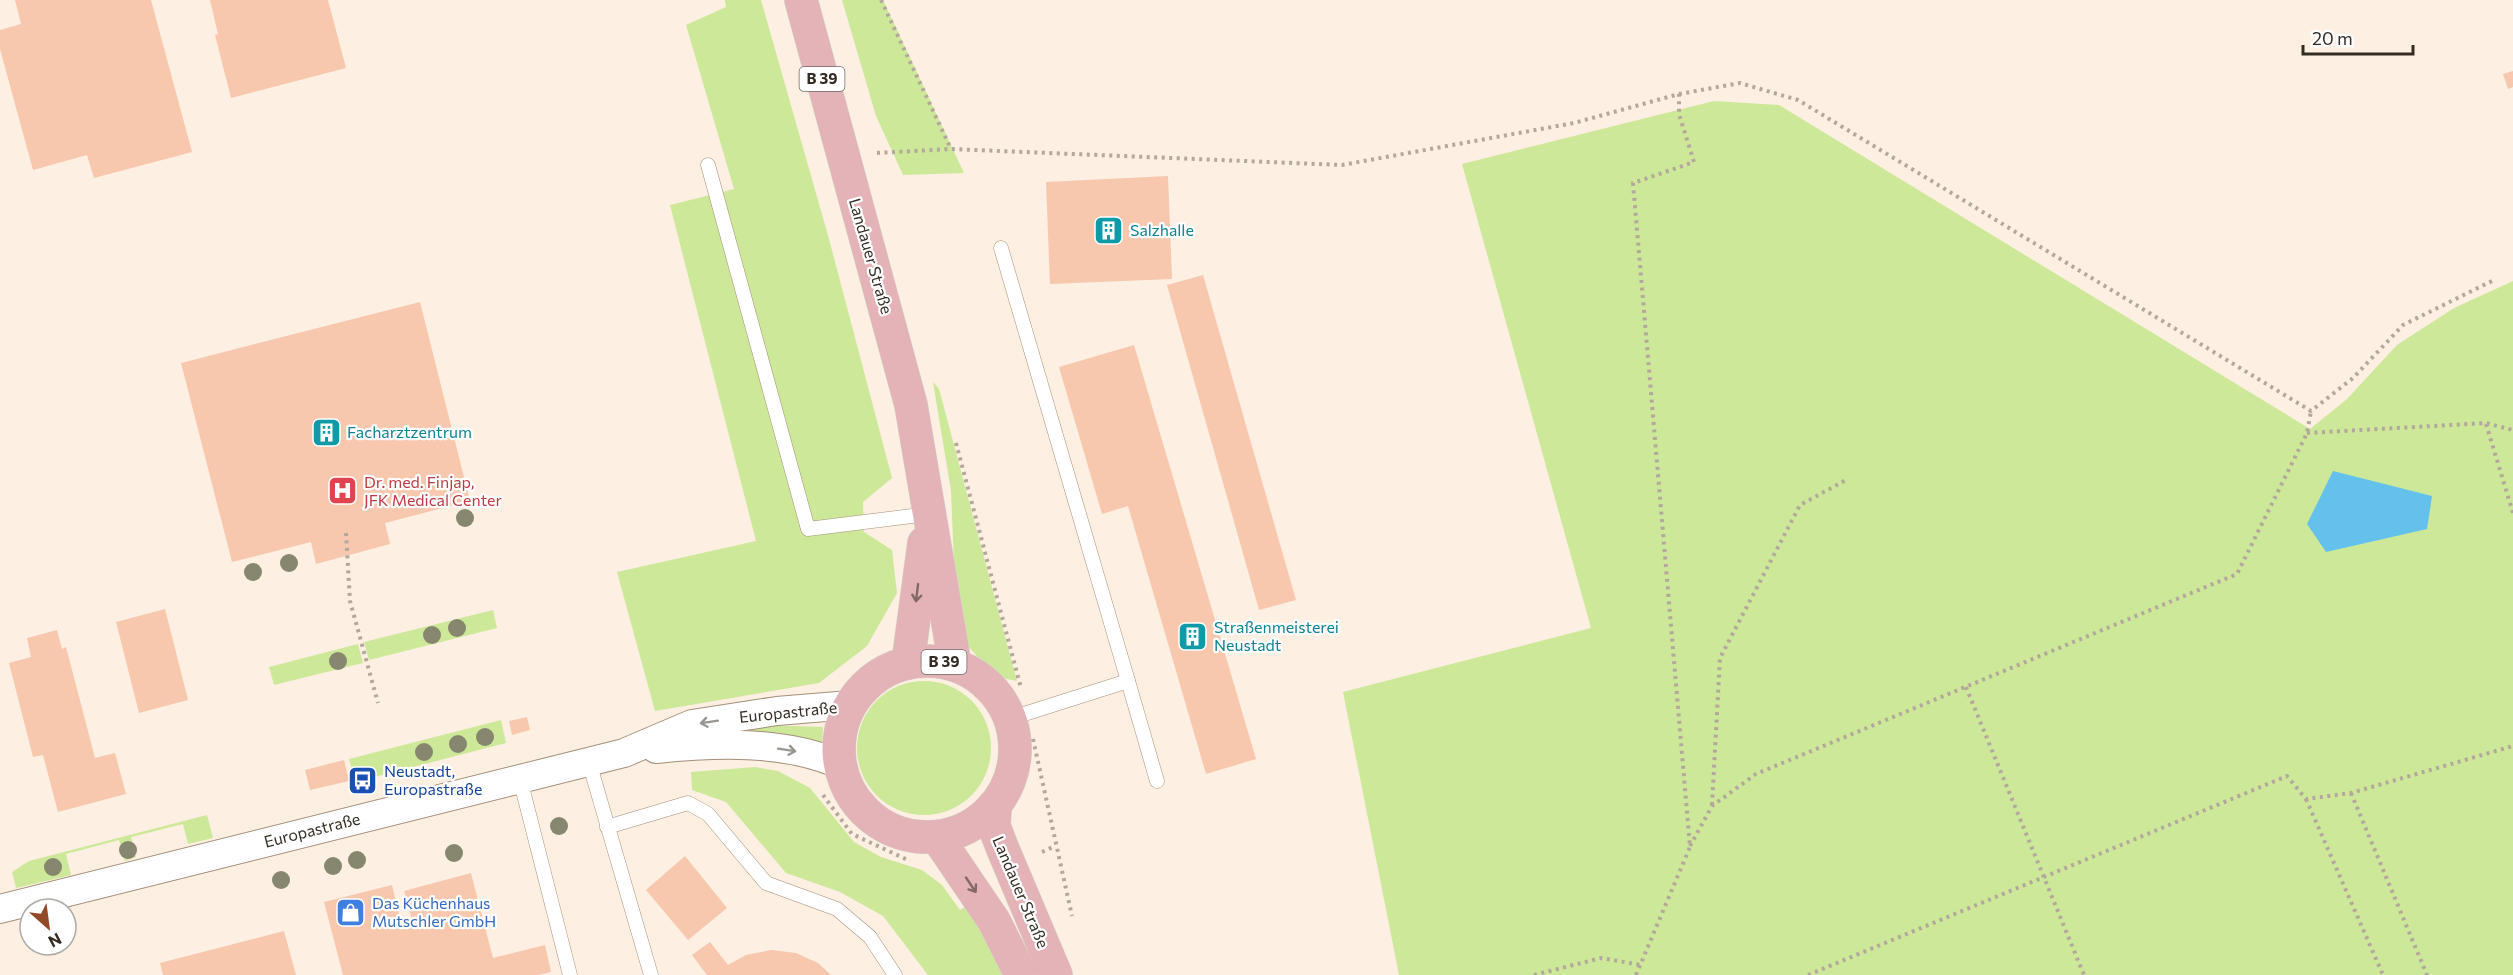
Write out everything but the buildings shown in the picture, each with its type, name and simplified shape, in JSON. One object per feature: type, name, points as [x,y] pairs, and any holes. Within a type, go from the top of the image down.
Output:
[{"type":"main road","name":"Landauer Straße","points":[[801,0],[911,405],[955,665]]},
{"type":"main road","name":"Landauer Straße","points":[[908,663],[928,514]]},
{"type":"main road","name":"Landauer Straße","points":[[939,661],[955,665],[974,674],[1020,717],[1015,767],[1007,788],[995,807],[978,822],[959,832],[937,837],[902,833],[885,827],[863,811],[848,789],[839,764],[840,734],[850,705],[865,686],[885,672],[908,663],[939,661]]},
{"type":"main road","name":"Landauer Straße","points":[[995,807],[994,826],[1056,975]]},
{"type":"main road","name":"Landauer Straße","points":[[937,837],[994,921],[1021,975]]},
{"type":"street","name":"Europastraße","points":[[624,753],[692,724],[777,711],[850,705]]},
{"type":"street","name":"Europastraße","points":[[0,909],[624,753],[706,744],[774,748],[820,756],[839,764]]},
{"type":"lane","points":[[708,165],[808,529],[928,514]]},
{"type":"lane","points":[[1000,248],[1157,781]]},
{"type":"lane","points":[[1020,717],[1128,681]]},
{"type":"lane","points":[[589,762],[651,975]]},
{"type":"lane","points":[[520,778],[570,975]]},
{"type":"lane","points":[[608,826],[688,803],[708,814],[766,883],[837,909],[870,936],[895,975]]},
{"type":"path","points":[[881,0],[951,149]]},
{"type":"path","points":[[844,158],[880,153],[951,149],[1342,165],[1574,123],[1679,94],[1740,83],[1798,100],[2311,411]]},
{"type":"path","points":[[1679,94],[1679,114],[1694,162],[1633,183],[1690,847]]},
{"type":"path","points":[[880,153],[883,164]]},
{"type":"path","points":[[1712,806],[1756,774],[2237,574],[2307,433],[2311,411],[2353,378],[2403,325],[2494,280]]},
{"type":"path","points":[[2307,433],[2486,423],[2513,430]]},
{"type":"path","points":[[2486,423],[2513,513]]},
{"type":"path","points":[[956,442],[1020,717],[1074,921]]},
{"type":"path","points":[[1636,975],[1690,847],[1712,806],[1720,658],[1800,505],[1846,480]]},
{"type":"path","points":[[346,532],[350,601],[378,703]]},
{"type":"path","points":[[1966,687],[2084,975]]},
{"type":"path","points":[[2306,799],[2351,793],[2513,746]]},
{"type":"path","points":[[1808,975],[2287,776],[2306,799],[2383,975]]},
{"type":"path","points":[[822,792],[852,834],[916,863]]},
{"type":"path","points":[[2351,793],[2427,975]]},
{"type":"path","points":[[1011,868],[1055,846]]},
{"type":"path","points":[[1534,975],[1601,958],[1641,965]]},
{"type":"green space","points":[[725,0],[761,0],[829,239],[892,478],[863,502],[864,532],[892,550],[897,593],[867,646],[819,683],[655,711],[617,572],[756,541],[670,205],[734,189],[686,25],[726,7]]},
{"type":"green space","points":[[842,0],[883,0],[964,173],[903,175],[876,116]]},
{"type":"green space","points":[[1714,101],[1779,105],[2310,429],[2347,399],[2397,345],[2454,308],[2513,281],[2513,975],[1399,975],[1343,692],[1591,628],[1462,164]]},
{"type":"green space","points":[[933,382],[939,389],[1017,681],[996,677],[966,644],[956,612],[951,491]]},
{"type":"green space","points":[[493,610],[497,628],[369,660],[364,642]]},
{"type":"green space","points":[[358,644],[363,663],[274,685],[269,667]]},
{"type":"green space","points":[[924,681],[950,686],[972,700],[986,722],[991,748],[986,774],[972,796],[950,810],[924,815],[898,810],[876,796],[862,774],[857,748],[862,722],[876,700],[898,686]]},
{"type":"green space","points":[[501,720],[506,743],[355,782],[349,759]]},
{"type":"green space","points":[[762,725],[823,727],[822,742],[768,735],[730,736],[732,729]]},
{"type":"green space","points":[[755,767],[778,771],[810,788],[854,842],[881,857],[922,870],[942,885],[960,910],[971,903],[1008,975],[928,975],[883,916],[840,892],[786,873],[726,802],[692,790],[691,772]]},
{"type":"green space","points":[[207,815],[213,838],[188,844],[183,824],[131,837],[136,857],[125,861],[119,840],[66,854],[71,875],[16,888],[12,872],[29,861]]},
{"type":"water","points":[[2333,471],[2432,496],[2427,529],[2326,552],[2307,524]]},
{"type":"place","name":"Salzhalle","points":[[1109,230]]},
{"type":"place","name":"Facharztzentrum","points":[[326,432]]},
{"type":"place","name":"Dr. med. Finjap, JFK Medical Center","points":[[343,491]]},
{"type":"place","name":"Straßenmeisterei Neustadt","points":[[1193,636]]},
{"type":"place","name":"Neustadt, Europastraße","points":[[363,780]]},
{"type":"place","name":"Das Küchenhaus Mutschler GmbH","points":[[351,912]]}]
